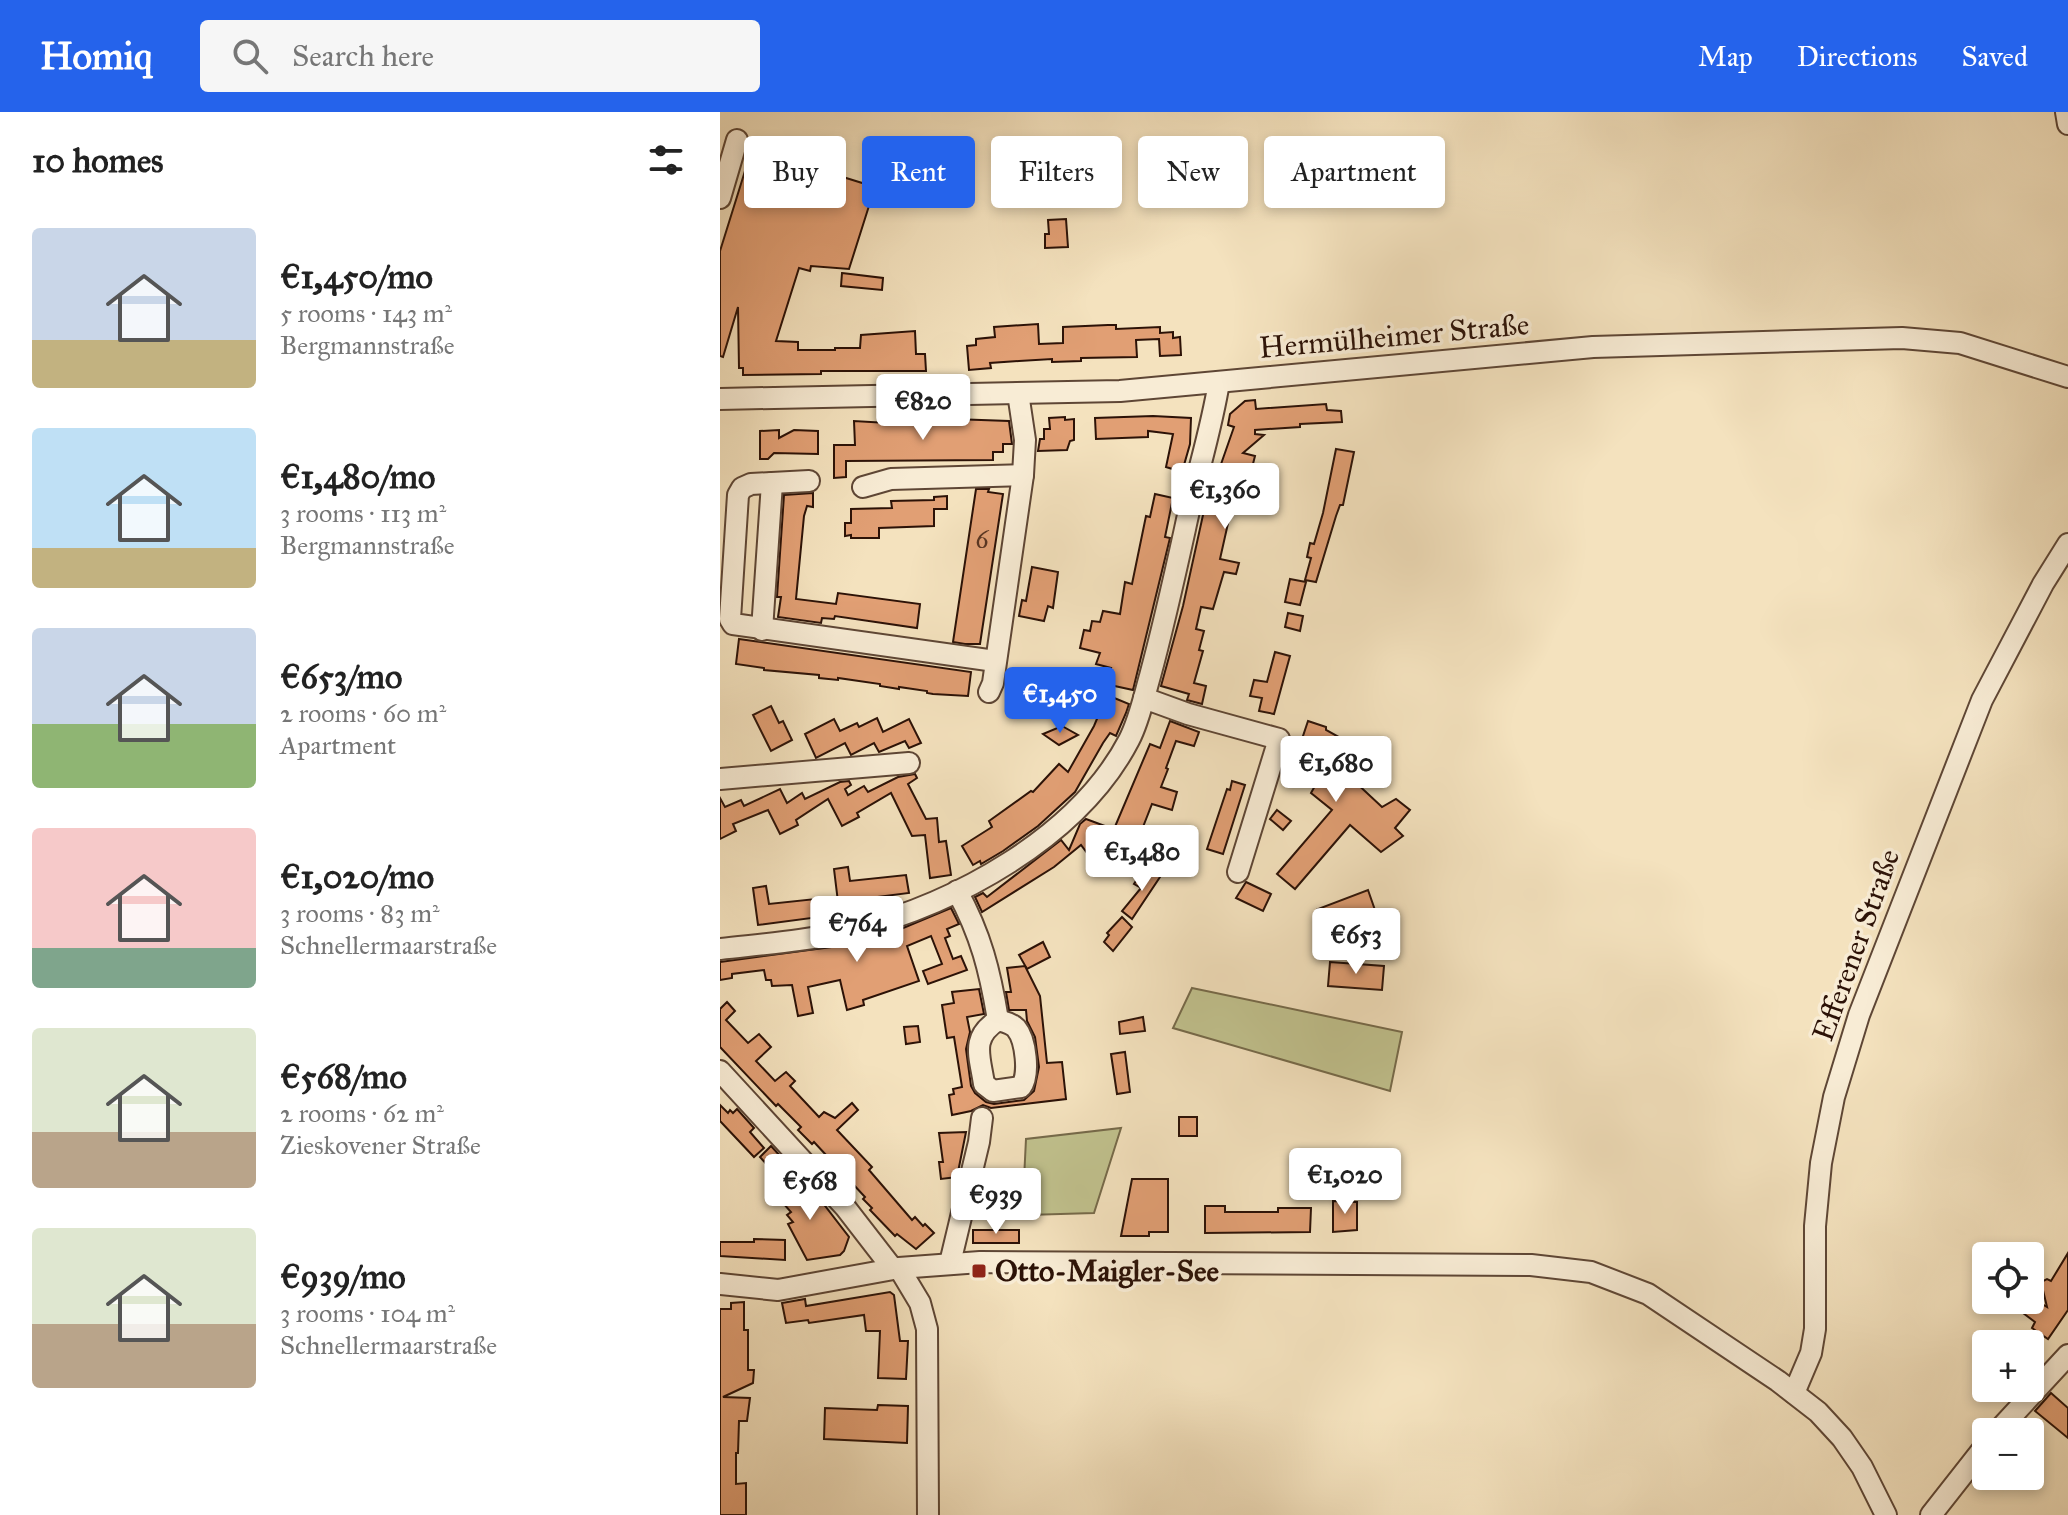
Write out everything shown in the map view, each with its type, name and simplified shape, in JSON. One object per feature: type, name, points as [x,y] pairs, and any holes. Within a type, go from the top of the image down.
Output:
[{"type":"street","points":[[2066,112],[2068,124]]},
{"type":"street","points":[[720,198],[737,140]]},
{"type":"street","name":"Hermülheimer Straße","points":[[720,399],[1120,391],[1623,345],[1902,338],[1960,343],[2067,373]]},
{"type":"street","points":[[720,949],[851,930],[920,908],[1016,857],[1054,829],[1097,787],[1130,738],[1144,698],[1164,625],[1219,382]]},
{"type":"street","points":[[989,692],[1023,475],[1025,440],[1018,393]]},
{"type":"street","points":[[863,487],[891,479],[1023,475]]},
{"type":"street","points":[[809,481],[751,484],[742,488],[738,495],[730,619],[736,627],[995,661]]},
{"type":"street","points":[[762,630],[772,483]]},
{"type":"street","name":"Efferener Straße","points":[[1794,1393],[1811,1353],[1815,1329],[1815,1226],[1821,1163],[1834,1097],[1859,1015],[1982,700],[2043,584],[2068,544]]},
{"type":"street","points":[[1144,698],[1188,714],[1279,739],[1238,872]]},
{"type":"street","points":[[720,779],[909,763]]},
{"type":"street","points":[[957,891],[985,952],[998,1020]]},
{"type":"street","points":[[720,1071],[845,1207],[896,1268],[920,1303],[927,1329],[928,1515]]},
{"type":"street","points":[[950,1263],[982,1118]]},
{"type":"street","points":[[720,1284],[778,1290],[896,1268],[950,1263],[1560,1267],[1591,1272],[1648,1294],[1818,1412],[1842,1438],[1862,1467],[1886,1515]]},
{"type":"street","points":[[2010,1418],[2068,1355]]},
{"type":"street","points":[[1931,1515],[1972,1463]]},
{"type":"green space","points":[[1192,988],[1402,1032],[1390,1091],[1173,1028]]},
{"type":"green space","points":[[1121,1128],[1094,1213],[1027,1215],[1023,1200],[1026,1139]]},
{"type":"building","points":[[744,174],[744,208],[846,208],[846,178],[862,183],[862,208],[868,208],[849,269],[811,266],[810,271],[799,268],[776,341],[798,342],[798,350],[835,350],[860,348],[861,335],[915,331],[916,354],[925,354],[926,371],[743,375],[743,368],[739,368],[738,307],[723,357],[720,356],[720,251]]},
{"type":"building","points":[[1066,219],[1068,247],[1045,248],[1045,234],[1049,234],[1048,220]]},
{"type":"building","points":[[842,273],[883,278],[882,290],[841,286]]},
{"type":"building","points":[[1038,324],[1039,344],[1063,343],[1063,327],[1160,327],[1160,333],[1173,332],[1173,338],[1180,337],[1181,355],[1160,356],[1159,339],[1136,340],[1137,357],[990,363],[991,368],[969,370],[967,346],[976,345],[976,339],[995,337],[994,327]]},
{"type":"building","points":[[1255,400],[1256,409],[1326,404],[1327,410],[1341,411],[1342,422],[1255,430],[1255,434],[1264,435],[1243,453],[1255,456],[1243,503],[1233,501],[1220,559],[1239,563],[1236,574],[1224,572],[1213,609],[1201,607],[1196,629],[1204,631],[1199,650],[1203,651],[1194,683],[1206,686],[1202,704],[1187,700],[1189,694],[1161,686],[1183,606],[1214,465],[1220,467],[1234,427],[1228,425],[1230,414],[1245,401]]},
{"type":"building","points":[[1065,417],[1065,420],[1074,419],[1074,440],[1070,441],[1067,450],[1038,451],[1040,439],[1044,439],[1044,429],[1050,429],[1049,418]]},
{"type":"building","points":[[1095,418],[1191,418],[1190,444],[1182,472],[1166,467],[1173,434],[1148,431],[1148,437],[1096,439]]},
{"type":"building","points":[[953,419],[1009,421],[1012,444],[1003,444],[1003,452],[993,452],[993,460],[846,461],[846,477],[834,478],[834,445],[855,445],[854,421],[888,423]]},
{"type":"building","points":[[779,430],[779,438],[794,430],[818,431],[818,454],[774,453],[768,459],[760,459],[760,431]]},
{"type":"building","points":[[1336,449],[1354,452],[1343,505],[1340,505],[1336,516],[1316,582],[1305,580],[1311,558],[1307,557],[1310,543],[1314,544],[1323,513]]},
{"type":"building","points":[[976,489],[1003,494],[980,644],[965,644],[953,642]]},
{"type":"building","points":[[813,493],[813,507],[807,506],[804,516],[796,599],[836,604],[838,593],[920,604],[917,628],[835,616],[834,619],[822,618],[821,623],[778,617],[784,495]]},
{"type":"building","points":[[1155,494],[1173,498],[1165,537],[1170,538],[1133,690],[1110,685],[1112,680],[1107,678],[1111,668],[1096,664],[1100,653],[1080,648],[1084,630],[1090,631],[1092,621],[1100,622],[1103,611],[1120,614],[1125,582],[1132,584],[1146,516],[1150,517]]},
{"type":"building","points":[[947,496],[947,509],[934,509],[934,526],[879,528],[879,538],[845,536],[845,523],[851,523],[851,509],[892,508],[891,501],[934,500],[934,497]]},
{"type":"building","points":[[1032,567],[1058,572],[1053,608],[1048,606],[1044,621],[1019,616],[1022,600],[1026,601]]},
{"type":"building","points":[[1290,579],[1306,582],[1300,605],[1285,602]]},
{"type":"building","points":[[1288,613],[1303,616],[1300,631],[1285,627]]},
{"type":"building","points":[[739,639],[971,672],[968,696],[933,694],[736,664]]},
{"type":"building","points":[[1275,652],[1290,656],[1274,714],[1259,711],[1262,698],[1250,696],[1254,680],[1267,682]]},
{"type":"building","points":[[1107,695],[1129,704],[1116,736],[1110,733],[1075,792],[1038,826],[1003,851],[981,864],[980,861],[973,865],[962,846],[992,827],[989,821],[1033,792],[1059,764],[1068,772],[1094,726]]},
{"type":"building","points":[[771,706],[792,740],[771,751],[753,715]]},
{"type":"building","points":[[877,718],[883,732],[909,719],[921,743],[909,748],[905,741],[879,752],[874,743],[851,755],[845,743],[816,758],[805,734],[834,719],[840,731],[857,723],[859,727]]},
{"type":"building","points":[[1170,721],[1199,732],[1194,746],[1176,741],[1166,768],[1161,787],[1177,792],[1172,810],[1152,804],[1141,832],[1131,828],[1128,835],[1114,829],[1150,744],[1160,748]]},
{"type":"building","points":[[1308,721],[1326,727],[1326,730],[1346,741],[1338,766],[1382,807],[1396,799],[1410,810],[1395,828],[1403,836],[1381,852],[1350,825],[1295,889],[1277,874],[1332,810],[1311,793],[1316,784],[1288,781]]},
{"type":"building","points":[[1062,726],[1078,735],[1059,745],[1043,734]]},
{"type":"building","points":[[915,774],[917,778],[908,784],[926,819],[937,818],[939,842],[946,841],[951,875],[930,878],[925,835],[912,836],[891,793],[857,813],[859,817],[842,826],[828,799],[796,820],[798,825],[780,834],[768,810],[733,824],[736,831],[720,839],[720,798],[725,807],[741,800],[744,806],[780,789],[787,803],[802,793],[805,799],[840,782],[849,781],[851,785],[845,789],[848,795],[864,786],[868,792],[898,777]]},
{"type":"building","points":[[1232,781],[1245,785],[1223,854],[1207,849]]},
{"type":"building","points":[[1277,810],[1291,821],[1283,830],[1270,819]]},
{"type":"building","points":[[1086,819],[1124,833],[1117,850],[1101,845],[1100,848],[1129,866],[1127,871],[1090,857],[1081,845],[1054,867],[982,912],[975,897],[983,893],[987,897],[1061,840],[1069,850],[1080,824]]},
{"type":"building","points":[[1158,844],[1170,848],[1165,865],[1152,861]]},
{"type":"building","points":[[848,867],[850,881],[906,875],[909,893],[838,902],[834,869]]},
{"type":"building","points":[[1156,870],[1162,874],[1132,919],[1122,911],[1141,888],[1134,884],[1141,873],[1149,878]]},
{"type":"building","points":[[1246,882],[1271,894],[1263,911],[1236,898]]},
{"type":"building","points":[[766,886],[769,904],[825,898],[827,916],[758,925],[753,888]]},
{"type":"building","points":[[1368,890],[1376,913],[1326,932],[1333,922],[1318,909]]},
{"type":"building","points":[[951,908],[959,924],[947,929],[950,936],[945,938],[953,959],[961,956],[967,970],[928,984],[923,971],[942,964],[931,936],[907,946],[919,981],[863,1000],[864,1005],[847,1010],[840,980],[808,987],[813,1013],[798,1016],[792,985],[772,986],[771,980],[766,980],[764,970],[732,974],[732,978],[720,980],[720,962],[839,946],[896,931]]},
{"type":"building","points":[[1122,917],[1132,927],[1113,951],[1104,942],[1109,935],[1107,933]]},
{"type":"building","points":[[1043,942],[1050,957],[1027,969],[1019,955]]},
{"type":"building","points":[[1330,962],[1384,966],[1382,990],[1328,986]]},
{"type":"building","points":[[1025,966],[1040,996],[1047,1063],[1062,1062],[1066,1099],[991,1108],[983,1105],[952,1115],[949,1095],[954,1094],[953,1089],[962,1087],[954,1037],[947,1038],[942,1005],[954,1003],[952,992],[979,989],[984,1014],[967,1017],[970,1032],[966,1049],[971,1086],[975,1093],[994,1104],[1024,1100],[1034,1091],[1039,1067],[1035,1037],[1027,1021],[1026,1010],[1009,1010],[1006,992],[1011,992],[1007,968]]},
{"type":"building","points":[[727,1002],[735,1011],[726,1020],[748,1043],[759,1034],[771,1047],[756,1061],[775,1081],[786,1072],[795,1081],[790,1086],[819,1117],[824,1112],[835,1118],[852,1103],[858,1110],[837,1130],[872,1167],[869,1170],[912,1220],[915,1217],[934,1233],[916,1249],[897,1234],[895,1236],[870,1210],[872,1208],[863,1199],[865,1197],[814,1142],[812,1144],[798,1130],[801,1127],[778,1104],[776,1106],[720,1047],[720,1009]]},
{"type":"building","points":[[1143,1017],[1145,1031],[1120,1034],[1119,1022]]},
{"type":"building","points":[[918,1026],[920,1042],[906,1044],[904,1027]]},
{"type":"building","points":[[1125,1052],[1130,1092],[1117,1094],[1111,1054]]},
{"type":"building","points":[[720,1105],[728,1113],[737,1109],[754,1128],[750,1132],[764,1148],[754,1157],[720,1121]]},
{"type":"building","points":[[1179,1117],[1197,1117],[1197,1136],[1179,1136]]},
{"type":"building","points":[[966,1132],[957,1177],[941,1179],[939,1162],[943,1162],[939,1133]]},
{"type":"building","points":[[771,1146],[782,1158],[770,1168],[760,1157]]},
{"type":"building","points":[[786,1172],[817,1206],[822,1202],[849,1237],[840,1255],[807,1260],[788,1224],[793,1222],[787,1215],[791,1212],[769,1187]]},
{"type":"building","points":[[1132,1179],[1168,1179],[1168,1232],[1121,1236]]},
{"type":"building","points":[[1333,1201],[1357,1202],[1357,1230],[1333,1232]]},
{"type":"building","points":[[1205,1206],[1225,1206],[1225,1212],[1278,1212],[1278,1208],[1311,1208],[1310,1232],[1205,1233]]},
{"type":"building","points":[[973,1230],[1019,1230],[1019,1243],[973,1243]]},
{"type":"building","points":[[754,1239],[785,1240],[785,1260],[720,1256],[720,1242],[754,1242]]},
{"type":"building","points":[[2068,1253],[2068,1310],[2048,1339],[2044,1336],[2044,1330],[2032,1328],[2035,1322],[2024,1314],[2044,1314],[2044,1305],[2047,1307],[2044,1280],[2051,1281]]},
{"type":"building","points":[[890,1292],[894,1295],[900,1341],[908,1341],[906,1379],[878,1378],[880,1331],[866,1331],[864,1315],[786,1323],[782,1303],[805,1299],[806,1306]]},
{"type":"building","points":[[744,1302],[748,1370],[754,1370],[753,1383],[723,1397],[750,1398],[747,1421],[739,1421],[736,1453],[736,1484],[746,1483],[746,1515],[720,1515],[720,1309],[731,1309],[731,1303]]},
{"type":"building","points":[[2051,1393],[2068,1408],[2068,1438],[2035,1411]]},
{"type":"building","points":[[878,1405],[908,1406],[907,1443],[824,1439],[825,1408],[877,1410]]},
{"type":"place","name":"Otto-Maigler-See","points":[[979,1271]]}]
